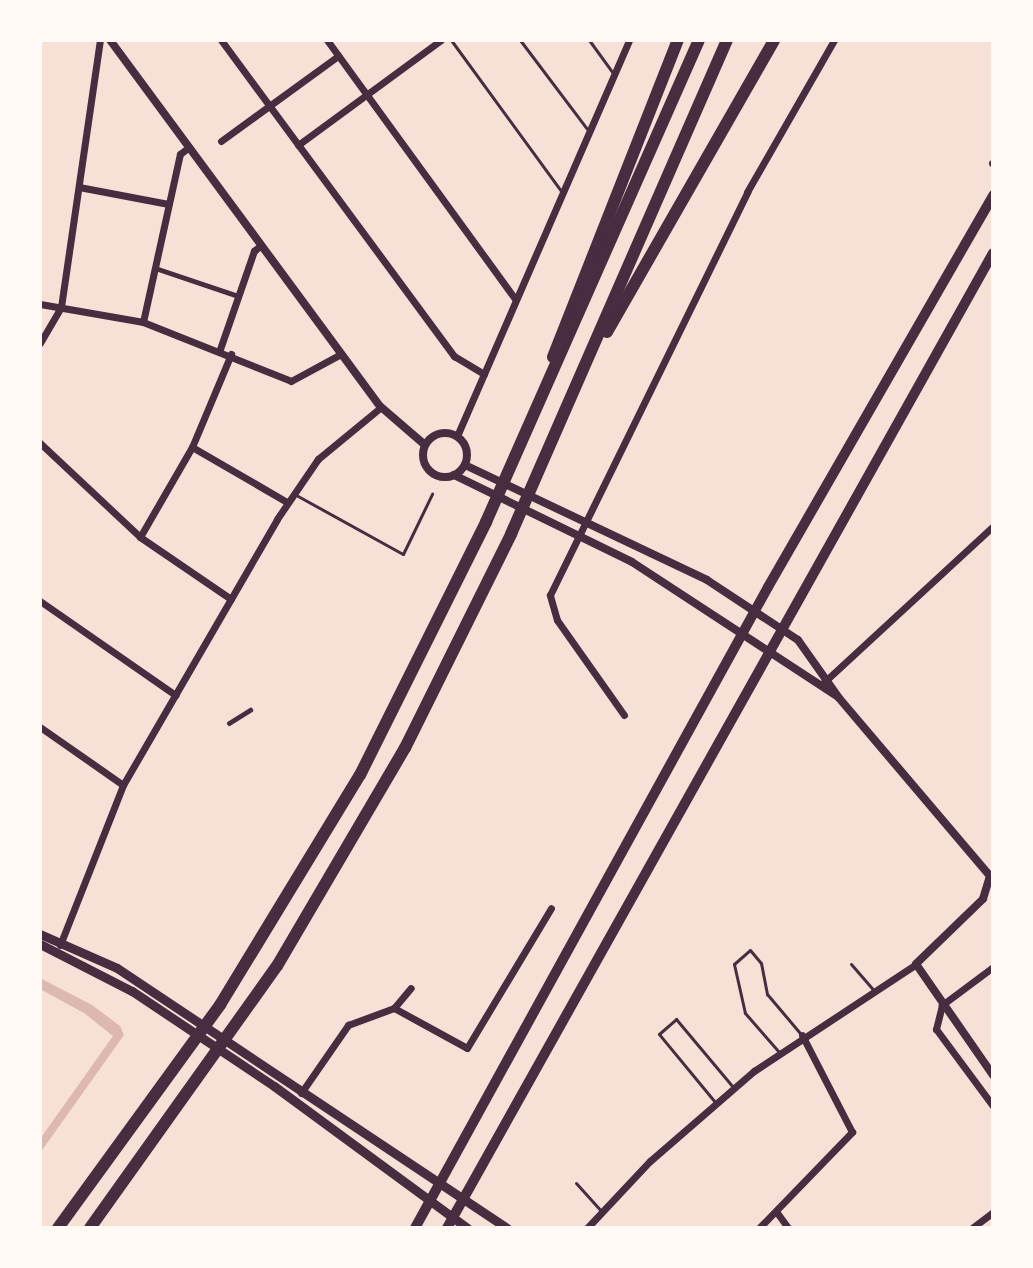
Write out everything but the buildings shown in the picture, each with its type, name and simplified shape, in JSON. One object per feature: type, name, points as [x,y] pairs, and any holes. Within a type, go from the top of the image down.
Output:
[{"type":"highway","points":[[541,399],[560,334],[609,225],[678,40]]},
{"type":"highway","points":[[58,1228],[220,1005],[360,775],[486,522],[699,40]]},
{"type":"highway","points":[[90,1228],[205,1074],[359,832],[511,534],[727,40]]},
{"type":"highway","points":[[580,376],[774,40]]},
{"type":"main road","points":[[415,1228],[744,632],[993,195]]},
{"type":"main road","points":[[449,1223],[993,253]]},
{"type":"main road","points":[[40,934],[111,977],[274,1086],[428,1201],[449,1223],[467,1228]]},
{"type":"main road","points":[[40,944],[60,947],[117,968],[507,1228]]},
{"type":"street","points":[[40,343],[61,307],[100,40]]},
{"type":"street","points":[[110,40],[381,407],[425,445]]},
{"type":"street","points":[[221,40],[454,356],[484,374]]},
{"type":"street","points":[[327,40],[516,300]]},
{"type":"street","points":[[298,145],[441,40]]},
{"type":"street","points":[[457,436],[629,40]]},
{"type":"street","points":[[624,715],[552,609],[550,595],[743,201],[834,40]]},
{"type":"street","points":[[221,141],[338,56]]},
{"type":"street","points":[[143,322],[180,154],[189,147]]},
{"type":"street","points":[[79,187],[168,204]]},
{"type":"street","points":[[220,349],[254,251],[261,245]]},
{"type":"street","points":[[154,267],[238,296]]},
{"type":"street","points":[[40,304],[143,322],[220,349],[297,382],[341,354]]},
{"type":"street","points":[[140,537],[192,447],[231,354]]},
{"type":"street","points":[[60,947],[123,785],[287,502],[321,456],[381,407]]},
{"type":"street","points":[[454,475],[465,465],[466,449],[457,436],[437,434],[425,445],[423,459],[430,472],[454,475],[632,562],[770,649],[839,698]]},
{"type":"street","points":[[40,443],[140,537],[231,599]]},
{"type":"street","points":[[192,447],[287,502]]},
{"type":"street","points":[[465,465],[707,580],[783,627],[829,678],[839,698],[992,882],[983,899],[916,964],[802,1035],[734,1088],[600,1210],[587,1228]]},
{"type":"street","points":[[821,686],[993,526]]},
{"type":"street","points":[[40,601],[175,695]]},
{"type":"street","points":[[229,723],[250,710]]},
{"type":"street","points":[[40,728],[123,785]]},
{"type":"street","points":[[394,1008],[467,1048],[551,908]]},
{"type":"street","points":[[916,964],[993,1075]]},
{"type":"street","points":[[993,967],[942,1005],[936,1029],[993,1106]]},
{"type":"street","points":[[301,1093],[348,1025],[394,1008],[411,988]]},
{"type":"street","points":[[759,1228],[778,1214],[852,1132],[802,1035]]},
{"type":"street","points":[[778,1214],[788,1228]]},
{"type":"street","points":[[972,1228],[992,1214]]},
{"type":"lane","points":[[451,40],[563,194]]},
{"type":"lane","points":[[520,40],[589,132]]},
{"type":"lane","points":[[589,40],[615,75]]},
{"type":"lane","points":[[293,493],[403,554],[432,494]]},
{"type":"lane","points":[[779,1052],[745,1013],[734,964],[750,950],[761,963],[767,994],[802,1035]]},
{"type":"lane","points":[[851,964],[873,989]]},
{"type":"lane","points":[[716,1103],[659,1034],[676,1019],[734,1088]]},
{"type":"lane","points":[[576,1183],[600,1210]]},
{"type":"shaded area","points":[[40,978],[92,1005],[120,1026],[124,1035],[40,1153],[40,1139],[113,1036],[84,1013],[40,989]]}]
